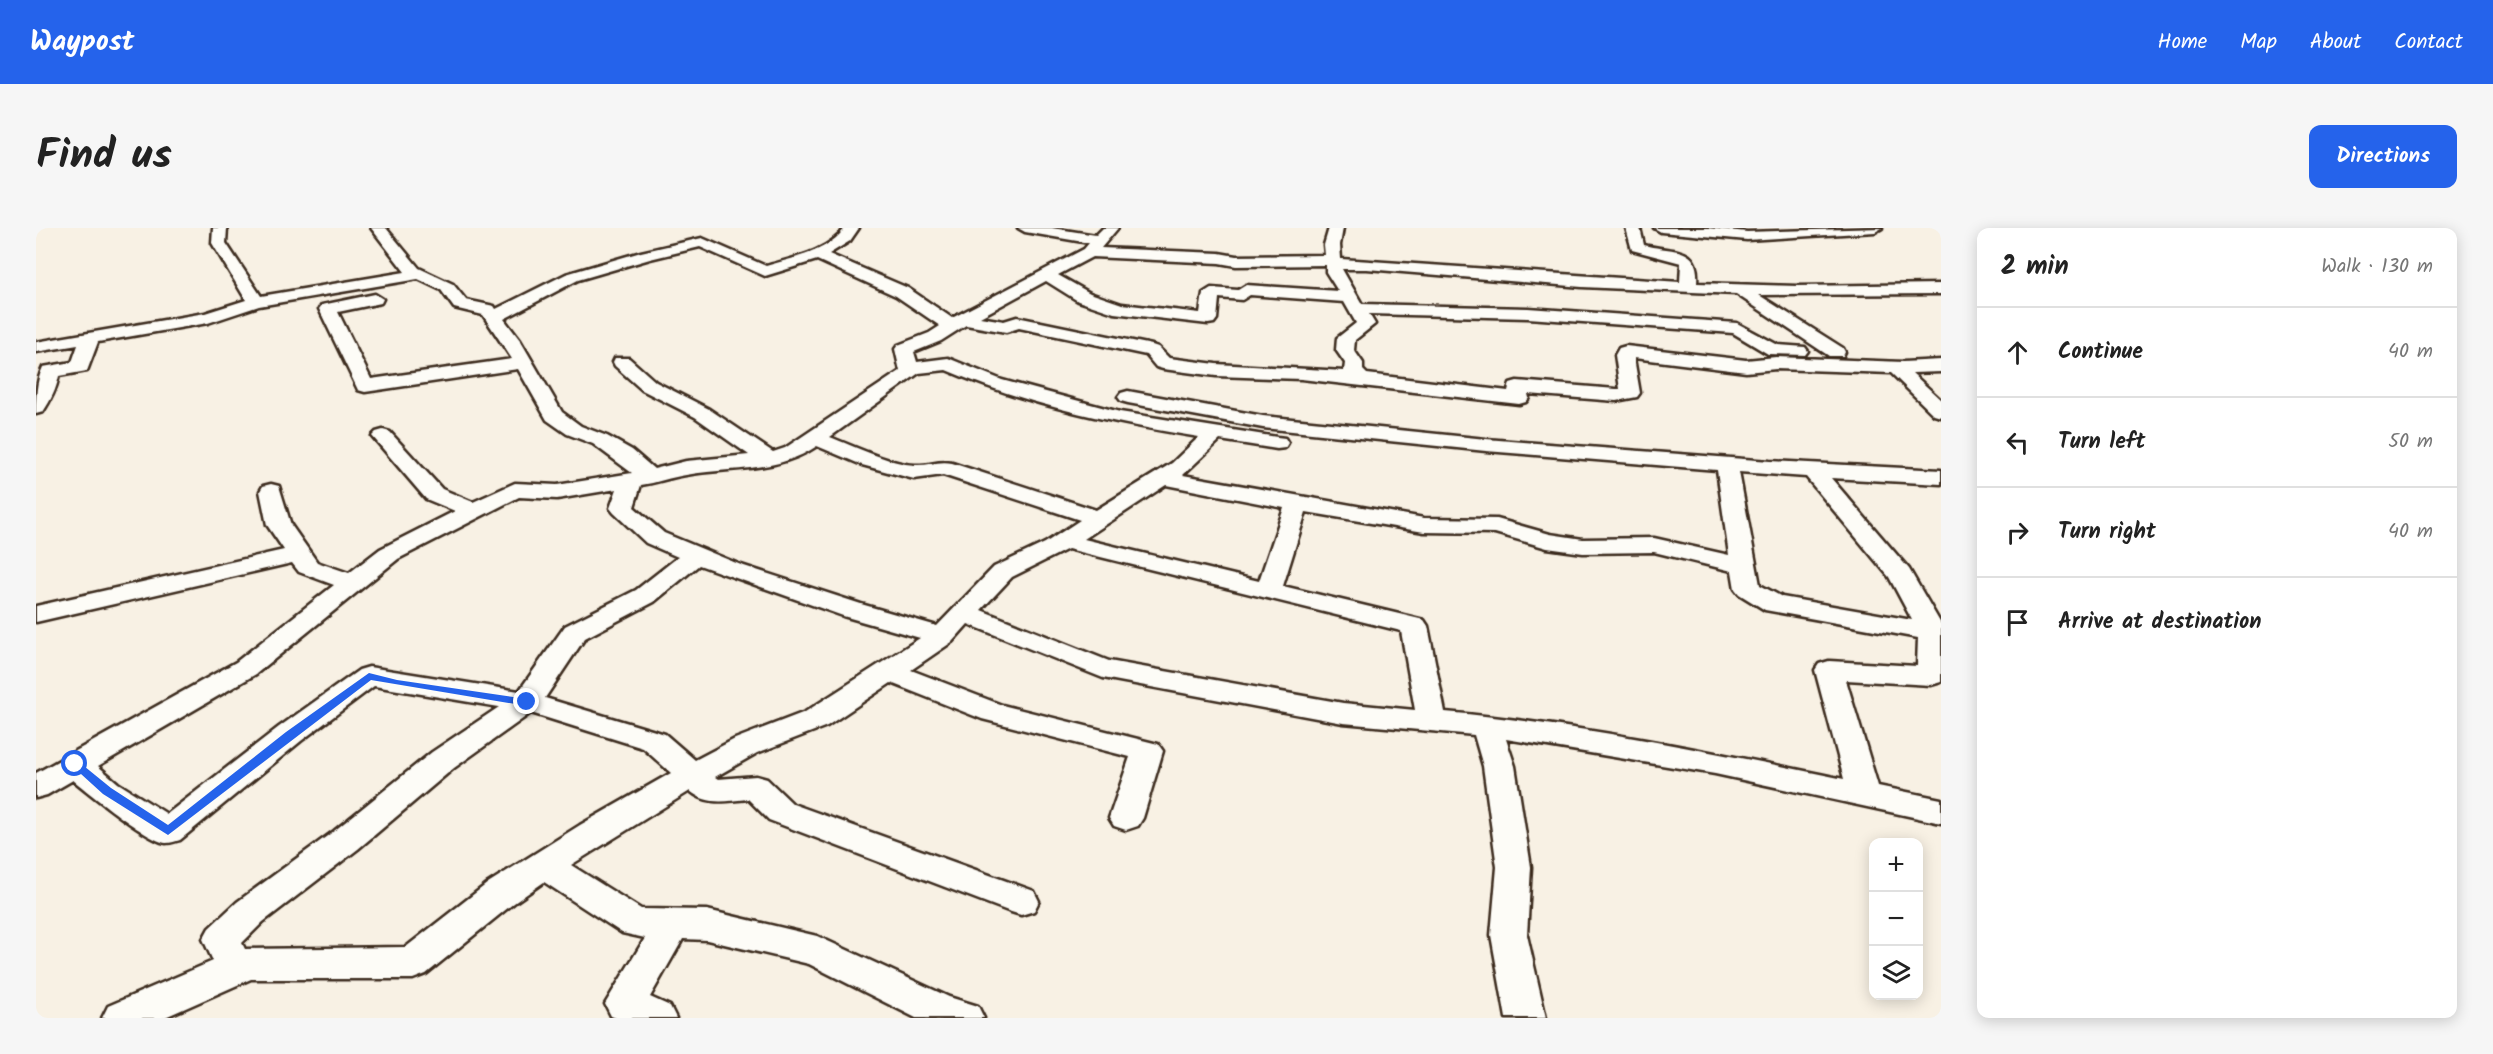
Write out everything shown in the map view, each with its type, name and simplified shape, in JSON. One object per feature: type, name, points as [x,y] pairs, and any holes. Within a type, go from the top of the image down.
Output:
[{"type":"street","points":[[220,228],[219,243],[256,302]]},
{"type":"street","points":[[378,228],[413,271],[447,287],[460,303],[477,310],[488,310],[511,340],[554,416],[574,430],[600,440],[624,455],[640,479]]},
{"type":"street","points":[[494,317],[572,277],[646,255],[702,242],[765,271],[818,255],[845,238],[852,228]]},
{"type":"street","points":[[1025,228],[1236,261],[1333,262],[1688,287],[1808,292],[1941,289]]},
{"type":"street","points":[[1336,228],[1332,245],[1334,272],[1366,324],[1346,338],[1345,350],[1354,363],[1353,372],[1362,379]]},
{"type":"street","points":[[1633,228],[1637,247],[1681,257],[1688,261],[1690,269],[1688,287]]},
{"type":"street","points":[[1661,228],[1747,236],[1875,228]]},
{"type":"street","points":[[36,787],[246,668],[389,554],[515,490],[557,492],[640,479],[686,468],[769,459],[793,453],[910,373],[904,349],[935,337],[957,322],[1047,276],[1100,240]]},
{"type":"street","points":[[818,255],[902,292],[957,322],[1006,327],[1017,322],[1152,351],[1163,363],[1216,370],[1301,373],[1519,398],[1517,387],[1616,395],[1630,393],[1624,355],[1626,352],[1746,366],[1776,363],[1896,368],[1941,366]]},
{"type":"street","points":[[36,347],[208,318],[256,302],[420,274]]},
{"type":"street","points":[[1047,276],[1084,297],[1120,309],[1208,319],[1211,293],[1242,296],[1245,290],[1354,303],[1737,328],[1774,350],[1836,352]]},
{"type":"street","points":[[440,284],[328,309],[366,386],[523,363]]},
{"type":"street","points":[[1739,289],[1836,352],[1868,366]]},
{"type":"street","points":[[36,408],[45,393],[50,371],[80,367],[90,338]]},
{"type":"street","points":[[622,362],[650,386],[702,413],[769,459]]},
{"type":"street","points":[[908,369],[948,364],[995,384],[1120,418],[1213,435],[1276,443]]},
{"type":"street","points":[[1896,368],[1941,411]]},
{"type":"street","points":[[1128,396],[1275,423],[1486,446],[1813,471],[1941,477]]},
{"type":"street","points":[[122,1018],[248,963],[413,963],[501,893],[649,799],[746,746],[816,719],[942,636],[1003,572],[1064,541],[1180,468],[1213,435]]},
{"type":"street","points":[[383,436],[434,494],[473,511]]},
{"type":"street","points":[[814,438],[870,460],[914,472],[944,468],[1098,518]]},
{"type":"street","points":[[1727,464],[1748,589],[1774,604],[1935,651]]},
{"type":"street","points":[[1813,471],[1900,574],[1935,651],[1931,676],[1829,670],[1864,795]]},
{"type":"street","points":[[1163,478],[1424,525],[1497,526],[1547,541],[1583,546],[1654,545],[1744,566]]},
{"type":"street","points":[[640,479],[622,508],[655,538],[732,570],[852,610],[942,636]]},
{"type":"street","points":[[270,491],[279,525],[308,567],[353,582]]},
{"type":"street","points":[[1268,591],[1298,504]]},
{"type":"street","points":[[1064,541],[1414,626],[1432,721]]},
{"type":"street","points":[[36,614],[298,554]]},
{"type":"street","points":[[235,969],[222,939],[250,912],[346,840],[443,760],[527,702],[575,632],[645,596],[696,555]]},
{"type":"street","points":[[964,614],[1103,669],[1342,713],[1486,726],[1715,763],[1940,814]]},
{"type":"street","points":[[888,671],[993,712],[1147,751],[1126,818]]},
{"type":"street","points":[[75,764],[107,791],[168,831],[290,734],[369,676],[397,683],[527,702],[654,741],[711,791],[756,787],[781,812],[1022,901]]},
{"type":"street","points":[[1486,726],[1499,766],[1514,867],[1509,935],[1526,1018]]},
{"type":"street","points":[[544,865],[635,923],[707,925],[817,951],[940,1011],[964,1018]]},
{"type":"street","points":[[656,1018],[625,1004],[673,924]]},
{"type":"route","points":[[75,764],[107,791],[168,831],[290,734],[369,676],[397,683],[527,702]]}]
